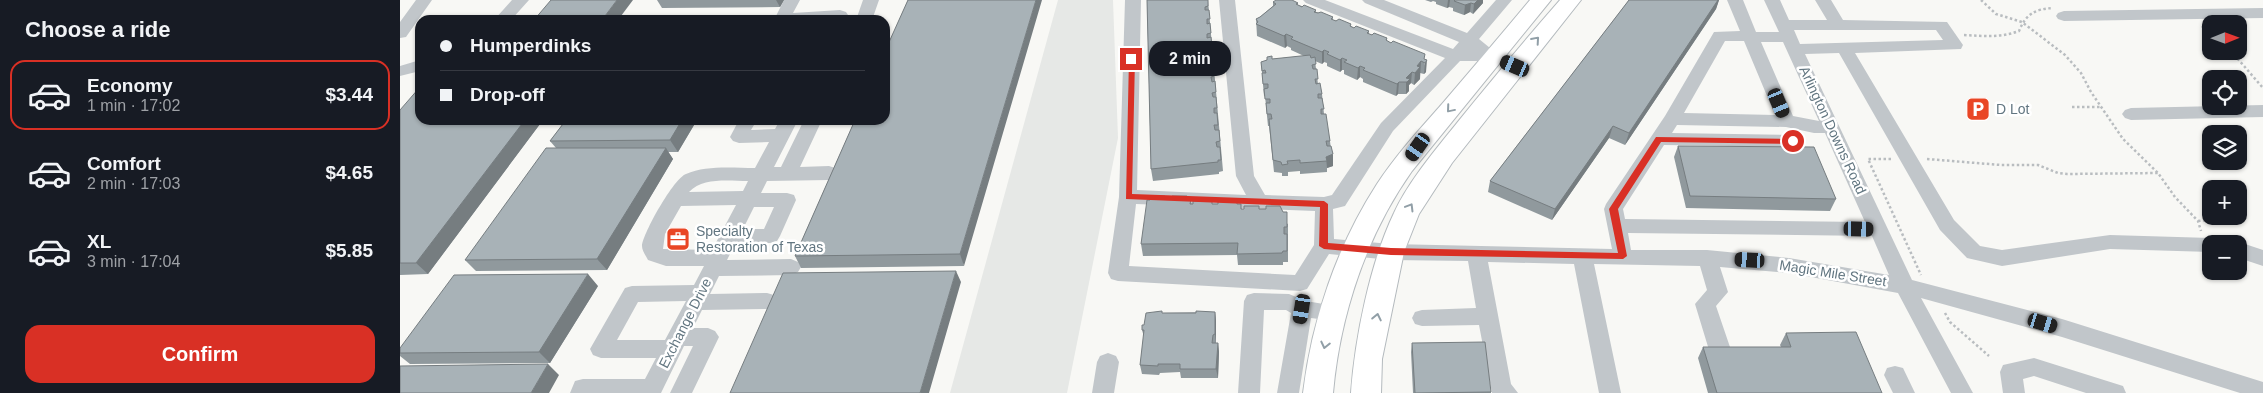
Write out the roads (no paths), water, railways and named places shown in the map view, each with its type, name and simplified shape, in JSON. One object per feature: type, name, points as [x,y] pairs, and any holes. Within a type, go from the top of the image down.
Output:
[{"type":"main road","points":[[1366,393],[1368,358],[1391,252],[1407,212],[1541,0]]},
{"type":"main road","points":[[1318,393],[1320,369],[1334,313],[1357,249],[1380,201],[1418,147],[1504,61],[1571,0]]},
{"type":"street","points":[[402,26],[424,0]]},
{"type":"street","points":[[507,15],[521,0]]},
{"type":"street","points":[[784,15],[792,0]]},
{"type":"street","points":[[840,15],[846,0]]},
{"type":"street","points":[[866,15],[872,0]]},
{"type":"street","points":[[1133,0],[1128,197],[1118,273],[1300,283],[1324,246],[1324,204]]},
{"type":"street","points":[[1227,0],[1245,176],[1259,202]]},
{"type":"street","points":[[1311,0],[1456,56],[1504,61]]},
{"type":"street","points":[[1370,0],[1469,40],[1504,61]]},
{"type":"street","points":[[1469,40],[1504,0]]},
{"type":"street","points":[[1735,0],[1786,120]]},
{"type":"street","name":"Arlington Downs Road","points":[[1772,0],[1904,285],[1962,393]]},
{"type":"street","points":[[1823,0],[1838,25]]},
{"type":"street","points":[[2064,16],[2263,13]]},
{"type":"street","points":[[1623,256],[1613,209],[1672,119],[1720,36],[1790,37],[1844,48],[1955,45],[1941,25],[1838,25],[1790,37]]},
{"type":"street","points":[[1844,48],[1947,225],[1974,254],[2002,258],[2110,242],[2202,245]]},
{"type":"street","points":[[1128,197],[1324,204],[1338,201],[1387,127],[1456,56]]},
{"type":"street","points":[[2131,114],[2263,111]]},
{"type":"street","points":[[1672,119],[1786,120],[1814,127],[1832,127]]},
{"type":"street","points":[[745,125],[738,137],[782,134],[800,147]]},
{"type":"street","points":[[787,174],[811,125]]},
{"type":"street","name":"Exchange Drive","points":[[652,387],[782,134]]},
{"type":"street","points":[[1658,139],[1793,141]]},
{"type":"street","points":[[792,267],[666,258],[655,255],[652,247],[655,234],[682,186],[690,179],[701,176],[829,173]]},
{"type":"street","points":[[675,199],[787,200],[770,236],[730,237]]},
{"type":"street","points":[[1616,226],[1879,229]]},
{"type":"street","name":"Magic Mile Street","points":[[1324,246],[1391,252],[1707,258],[1788,265],[1904,285],[1931,292],[2025,317],[2263,391]]},
{"type":"street","points":[[1476,253],[1501,389],[1507,393]]},
{"type":"street","points":[[2247,253],[2263,258]]},
{"type":"street","points":[[1582,255],[1610,393]]},
{"type":"street","points":[[580,393],[583,388],[684,386],[708,337],[675,343],[601,349],[632,294],[698,297]]},
{"type":"street","points":[[1249,393],[1254,301],[1289,302],[1302,309],[1334,313]]},
{"type":"street","points":[[1288,393],[1302,309]]},
{"type":"street","points":[[1422,318],[1488,316]]},
{"type":"street","points":[[1103,393],[1108,362]]},
{"type":"street","points":[[2014,393],[2011,372],[2034,367],[2115,393]]},
{"type":"lane","points":[[1456,56],[1469,40]]},
{"type":"lane","points":[[1707,258],[1718,292],[1706,304],[1720,350]]},
{"type":"lane","points":[[698,297],[767,301]]},
{"type":"place","name":"D Lot","points":[[1978,109]]},
{"type":"place","name":"Specialty Restoration of Texas","points":[[678,239]]}]
